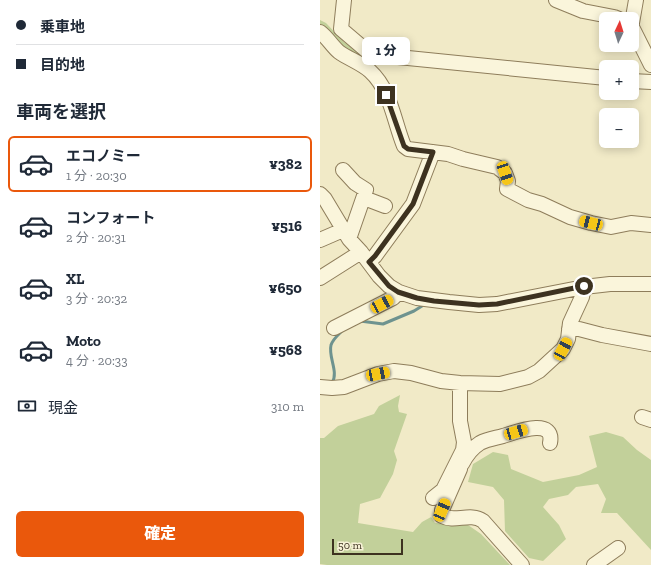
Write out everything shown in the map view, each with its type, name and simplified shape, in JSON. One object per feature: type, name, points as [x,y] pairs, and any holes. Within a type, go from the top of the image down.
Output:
[{"type":"street","points":[[344,0],[341,29],[368,52],[398,57],[599,77]]},
{"type":"street","points":[[556,0],[583,11],[599,14]]},
{"type":"street","points":[[634,12],[636,0]]},
{"type":"street","points":[[320,32],[332,46],[362,66],[378,79],[386,95],[404,146],[408,149],[448,154],[498,168],[505,173],[508,181],[507,189],[528,200],[542,204],[570,217],[611,227],[631,223],[651,225]]},
{"type":"street","points":[[639,41],[651,65]]},
{"type":"street","points":[[639,81],[651,82]]},
{"type":"street","points":[[320,278],[360,256],[375,256],[413,204],[433,152]]},
{"type":"street","points":[[320,240],[341,233],[364,198],[366,190],[355,184],[343,170]]},
{"type":"street","points":[[320,194],[325,199],[341,233],[360,256],[396,294],[434,301],[479,305],[497,304],[584,286],[610,284],[651,284]]},
{"type":"street","points":[[364,198],[385,206]]},
{"type":"street","points":[[324,390],[344,387],[378,374],[394,371],[411,373],[441,381],[460,383],[500,384],[528,377],[540,371],[563,349],[568,339],[570,322],[582,297],[584,286]]},
{"type":"street","points":[[334,328],[396,294]]},
{"type":"street","points":[[569,329],[579,329],[651,344]]},
{"type":"street","points":[[460,383],[460,421],[464,442],[463,450],[442,510],[442,516],[448,519],[478,518],[522,565]]},
{"type":"street","points":[[433,498],[443,490],[464,459],[481,443],[527,429],[537,428],[544,429],[548,432],[551,437],[550,443]]},
{"type":"street","points":[[594,565],[618,548]]},
{"type":"green space","points":[[320,20],[326,23],[344,42],[374,63],[375,69],[357,60],[320,28]]},
{"type":"green space","points":[[400,395],[398,406],[399,412],[407,414],[394,451],[397,460],[393,474],[380,498],[360,504],[358,523],[413,532],[422,522],[431,517],[435,523],[468,525],[481,534],[510,565],[320,564],[320,438],[324,438],[338,426],[374,414],[379,406]]},
{"type":"green space","points":[[606,432],[623,437],[651,460],[651,550],[617,513],[601,513],[606,499],[598,484],[576,487],[568,495],[549,499],[543,507],[559,525],[566,539],[543,561],[529,558],[505,531],[504,500],[493,487],[468,482],[473,464],[493,452],[508,455],[511,469],[543,482],[579,475],[597,467],[589,436]]},
{"type":"waterway","points":[[360,321],[383,324],[422,306]]},
{"type":"waterway","points":[[332,383],[334,379],[334,369],[330,350],[331,345],[343,330]]},
{"type":"route","points":[[386,95],[404,146],[408,149],[433,152],[419,192],[413,204],[369,262],[379,276],[389,286],[398,292],[417,298],[479,305],[497,304],[584,286]]}]
